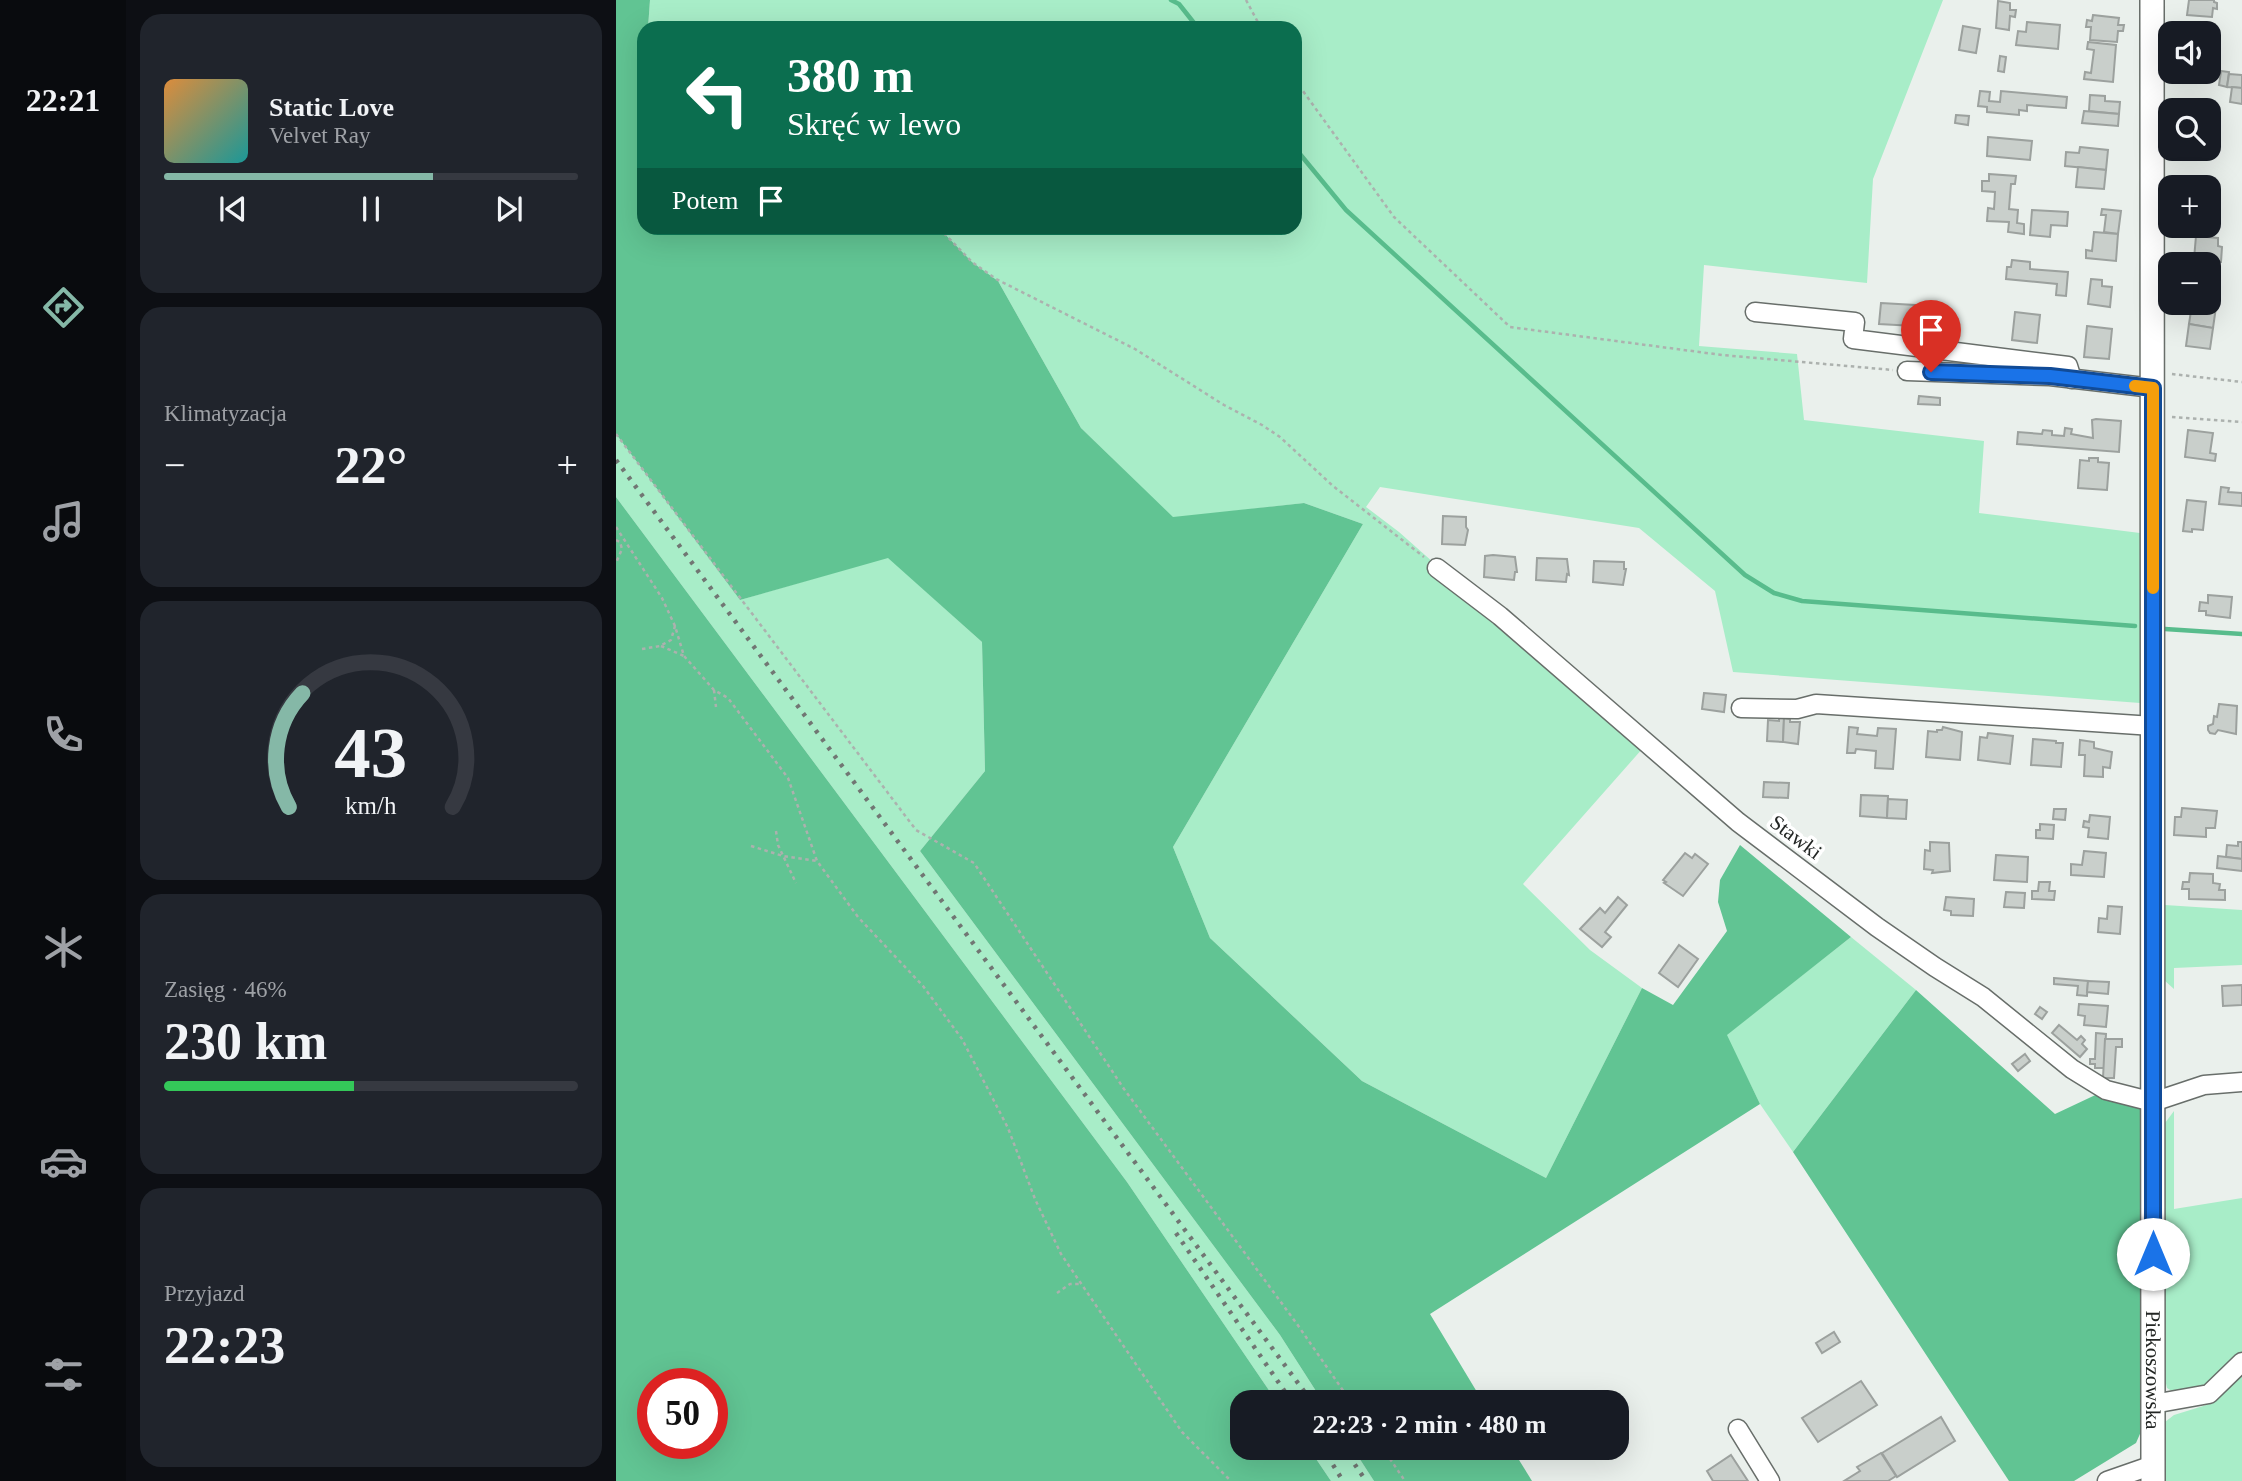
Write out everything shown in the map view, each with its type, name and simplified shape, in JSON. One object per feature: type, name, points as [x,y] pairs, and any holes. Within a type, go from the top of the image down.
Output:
[{"type":"main road","name":"Piekoszowska","points":[[2152,0],[2153,1473]]},
{"type":"street","points":[[1755,312],[1855,322],[1853,339],[2068,366],[2072,379]]},
{"type":"street","points":[[1907,371],[2153,380]]},
{"type":"street","name":"Stawki","points":[[1437,568],[1500,616],[1738,822],[1877,927],[1983,997],[2072,1069],[2106,1090],[2153,1102]]},
{"type":"street","points":[[1741,708],[1797,709],[1816,704],[2153,726]]},
{"type":"street","points":[[2153,1102],[2204,1085],[2242,1082]]},
{"type":"street","points":[[2153,1404],[2209,1394],[2242,1362]]},
{"type":"street","points":[[1738,1429],[1770,1481]]},
{"type":"street","points":[[2107,1481],[2153,1473]]},
{"type":"path","points":[[1246,0],[1257,21]]},
{"type":"path","points":[[1302,90],[1394,217],[1510,327],[1722,355],[1907,371]]},
{"type":"path","points":[[946,235],[972,262],[996,279],[1135,349],[1280,437],[1333,486],[1437,568]]},
{"type":"path","points":[[2153,380],[2242,382]]},
{"type":"path","points":[[2153,416],[2242,422]]},
{"type":"path","points":[[616,434],[916,830],[974,863],[1124,1089],[1343,1390]]},
{"type":"path","points":[[616,527],[662,598],[676,626],[684,656]]},
{"type":"path","points":[[616,540],[620,542],[622,549],[616,564]]},
{"type":"path","points":[[642,649],[660,646],[671,640],[676,626]]},
{"type":"path","points":[[660,646],[684,656],[714,690],[728,698],[788,778],[817,861],[858,918],[923,986],[962,1039],[1008,1128],[1035,1199],[1061,1254],[1182,1432],[1231,1481]]},
{"type":"path","points":[[714,690],[716,707]]},
{"type":"path","points":[[776,831],[783,856],[796,883]]},
{"type":"path","points":[[751,846],[783,856],[817,861]]},
{"type":"path","points":[[1057,1293],[1070,1284],[1082,1284]]},
{"type":"path","points":[[1391,1460],[1405,1481]]},
{"type":"green space","points":[[616,0],[650,0],[648,21],[637,21],[637,235],[946,235],[972,262],[998,281],[1081,428],[1173,517],[1304,503],[1363,524],[1173,847],[1210,938],[1362,1081],[1546,1178],[1642,988],[1673,1005],[1727,931],[1718,902],[1720,880],[1740,845],[1851,937],[1727,1035],[1760,1104],[1430,1314],[1476,1390],[1315,1390],[1280,1335],[920,851],[985,771],[982,642],[888,558],[740,600],[616,434]]},
{"type":"green space","points":[[650,0],[1943,0],[1873,179],[1867,283],[1704,265],[1699,346],[1797,354],[1804,420],[1984,441],[1979,513],[2140,533],[2140,703],[1733,672],[1715,591],[1639,528],[1380,487],[1366,507],[1399,532],[1643,748],[1523,884],[1590,950],[1642,988],[1546,1178],[1362,1081],[1210,938],[1173,847],[1363,524],[1304,503],[1173,518],[1081,428],[998,281],[972,262],[946,235],[1302,235],[1302,21],[648,21]]},
{"type":"green space","points":[[616,434],[740,600],[888,557],[982,642],[985,771],[920,851],[1280,1335],[1315,1390],[1269,1390],[1127,1182],[616,497]]},
{"type":"green space","points":[[616,497],[1127,1182],[1269,1390],[1230,1390],[1230,1460],[1317,1460],[1331,1481],[616,1481]]},
{"type":"green space","points":[[2165,905],[2242,910],[2242,965],[2174,968],[2174,989],[2164,980]]},
{"type":"green space","points":[[1851,937],[1916,990],[1793,1152],[1760,1104],[1726,1035]]},
{"type":"green space","points":[[1916,990],[2055,1114],[2106,1090],[2153,1102],[2153,1404],[2136,1443],[2074,1481],[2009,1481],[1793,1152]]},
{"type":"green space","points":[[2174,1111],[2174,1209],[2242,1198],[2242,1354],[2205,1387],[2175,1393],[2167,1388],[2161,1361],[2165,1123]]},
{"type":"green space","points":[[2242,1374],[2242,1481],[2166,1481],[2165,1422],[2174,1415],[2213,1403]]},
{"type":"green space","points":[[1317,1460],[1360,1460],[1374,1481],[1331,1481]]},
{"type":"green space","points":[[1360,1460],[1519,1460],[1532,1481],[1374,1481]]},
{"type":"building","points":[[2189,0],[2214,0],[2217,9],[2213,8],[2212,17],[2187,15]]},
{"type":"building","points":[[1998,1],[2010,3],[2010,10],[2016,10],[2015,17],[2010,16],[2009,30],[1996,28]]},
{"type":"building","points":[[2093,15],[2119,18],[2118,25],[2124,25],[2123,31],[2118,31],[2117,42],[2090,40],[2091,27],[2086,27],[2087,20],[2092,21]]},
{"type":"building","points":[[2027,22],[2060,25],[2058,49],[2016,45],[2018,31],[2026,32]]},
{"type":"building","points":[[1963,26],[1980,29],[1976,53],[1959,50]]},
{"type":"building","points":[[2088,42],[2116,45],[2113,82],[2084,79],[2085,72],[2091,73],[2094,50],[2087,49]]},
{"type":"building","points":[[2000,56],[2006,57],[2004,72],[1998,71]]},
{"type":"building","points":[[2221,71],[2229,72],[2227,87],[2219,85]]},
{"type":"building","points":[[2229,74],[2242,75],[2242,88],[2227,87]]},
{"type":"building","points":[[2232,87],[2242,88],[2242,104],[2230,102]]},
{"type":"building","points":[[1980,91],[1990,92],[1989,101],[2000,102],[2001,91],[2067,97],[2066,108],[2027,105],[2027,111],[2019,110],[2019,115],[1987,112],[1987,107],[1978,106]]},
{"type":"building","points":[[2090,95],[2105,96],[2105,101],[2120,102],[2119,114],[2089,111]]},
{"type":"building","points":[[2084,111],[2119,114],[2118,126],[2082,123]]},
{"type":"building","points":[[1956,115],[1969,116],[1968,125],[1955,123]]},
{"type":"building","points":[[1988,137],[2032,141],[2030,160],[1987,156]]},
{"type":"building","points":[[2080,147],[2108,150],[2106,170],[2065,166],[2066,152],[2079,153]]},
{"type":"building","points":[[2078,167],[2106,170],[2104,189],[2076,187]]},
{"type":"building","points":[[1989,174],[2016,176],[2015,184],[2011,184],[2009,209],[2018,210],[2017,223],[2024,224],[2024,234],[2008,232],[2009,222],[1987,221],[1988,208],[1994,209],[1995,192],[1982,191],[1982,181],[1989,181]]},
{"type":"building","points":[[2102,209],[2121,211],[2118,234],[2104,232],[2106,215],[2101,215]]},
{"type":"building","points":[[2032,210],[2068,212],[2067,226],[2051,225],[2050,237],[2030,235]]},
{"type":"building","points":[[2094,232],[2118,234],[2116,261],[2086,258],[2086,250],[2092,251]]},
{"type":"building","points":[[2196,238],[2218,238],[2218,246],[2222,247],[2221,262],[2221,252],[2195,252]]},
{"type":"building","points":[[2012,260],[2030,262],[2030,269],[2068,272],[2066,296],[2056,295],[2057,284],[2006,279],[2007,267],[2011,267]]},
{"type":"building","points":[[2091,279],[2102,280],[2102,286],[2112,287],[2110,307],[2088,304]]},
{"type":"building","points":[[1881,303],[1915,305],[1914,326],[1879,324]]},
{"type":"building","points":[[2015,312],[2040,315],[2037,343],[2012,340]]},
{"type":"building","points":[[2190,315],[2215,315],[2213,328],[2189,324]]},
{"type":"building","points":[[2189,324],[2213,328],[2210,349],[2186,346]]},
{"type":"building","points":[[2087,326],[2112,329],[2109,359],[2084,357]]},
{"type":"building","points":[[1919,396],[1940,398],[1940,405],[1918,404]]},
{"type":"building","points":[[2092,420],[2121,421],[2119,452],[2017,444],[2018,432],[2042,434],[2043,430],[2052,431],[2052,435],[2064,436],[2065,428],[2072,429],[2071,434],[2093,438]]},
{"type":"building","points":[[2188,430],[2213,433],[2210,453],[2216,454],[2215,461],[2185,457]]},
{"type":"building","points":[[2089,458],[2098,458],[2098,462],[2109,463],[2107,490],[2078,488],[2080,460],[2089,461]]},
{"type":"building","points":[[2221,487],[2229,488],[2228,492],[2242,493],[2242,506],[2219,504]]},
{"type":"building","points":[[2187,500],[2206,502],[2203,530],[2183,531]]},
{"type":"building","points":[[1443,516],[1466,517],[1468,530],[1465,545],[1442,544]]},
{"type":"building","points":[[1485,556],[1515,557],[1517,572],[1514,580],[1484,577]]},
{"type":"building","points":[[1537,558],[1567,559],[1569,575],[1567,574],[1566,582],[1536,580]]},
{"type":"building","points":[[1594,561],[1624,562],[1626,569],[1623,585],[1593,582]]},
{"type":"building","points":[[2208,595],[2232,597],[2230,618],[2206,615],[2206,611],[2199,611],[2200,602],[2208,603]]},
{"type":"building","points":[[1704,693],[1726,695],[1724,712],[1702,709]]},
{"type":"building","points":[[2219,704],[2237,706],[2236,734],[2218,730],[2215,734],[2208,730],[2208,726],[2213,724],[2214,716],[2217,717]]},
{"type":"building","points":[[1779,718],[1784,718],[1783,742],[1767,741],[1768,720],[1779,721]]},
{"type":"building","points":[[1784,718],[1790,719],[1790,722],[1800,722],[1798,744],[1783,742]]},
{"type":"building","points":[[1849,727],[1858,728],[1857,734],[1877,736],[1878,728],[1896,729],[1893,769],[1875,768],[1876,751],[1856,749],[1855,753],[1847,753]]},
{"type":"building","points":[[1943,727],[1962,732],[1960,760],[1926,757],[1928,731],[1937,732]]},
{"type":"building","points":[[1988,733],[2013,736],[2010,764],[1978,760],[1980,737],[1987,738]]},
{"type":"building","points":[[2033,739],[2063,743],[2061,767],[2031,765]]},
{"type":"building","points":[[2080,740],[2094,742],[2094,748],[2112,752],[2110,768],[2103,767],[2103,777],[2084,776],[2085,755],[2079,755]]},
{"type":"building","points":[[1764,782],[1789,783],[1788,798],[1763,797]]},
{"type":"building","points":[[1861,795],[1888,796],[1887,818],[1860,816]]},
{"type":"building","points":[[1888,799],[1907,800],[1906,819],[1887,818]]},
{"type":"building","points":[[2182,808],[2217,811],[2215,828],[2206,828],[2206,837],[2174,835],[2175,817],[2181,817]]},
{"type":"building","points":[[2054,809],[2066,809],[2065,820],[2053,819]]},
{"type":"building","points":[[2090,815],[2110,817],[2108,839],[2088,837],[2089,828],[2083,827],[2084,821],[2089,822]]},
{"type":"building","points":[[2040,824],[2054,825],[2053,839],[2036,838],[2036,830],[2040,830]]},
{"type":"building","points":[[1930,842],[1949,843],[1950,871],[1932,873],[1933,870],[1924,869],[1925,850],[1930,851]]},
{"type":"building","points":[[2238,842],[2242,842],[2242,859],[2226,857],[2227,845],[2238,846]]},
{"type":"building","points":[[2084,851],[2106,853],[2104,877],[2071,875],[2071,864],[2082,865]]},
{"type":"building","points":[[1685,853],[1692,858],[1695,854],[1708,864],[1683,896],[1663,880]]},
{"type":"building","points":[[1996,855],[2028,857],[2027,882],[1994,880]]},
{"type":"building","points":[[2218,856],[2242,859],[2242,871],[2217,868]]},
{"type":"building","points":[[2190,873],[2213,874],[2213,883],[2220,884],[2219,890],[2225,890],[2225,900],[2189,899],[2189,889],[2182,889],[2183,882],[2189,882]]},
{"type":"building","points":[[2039,882],[2050,882],[2049,891],[2055,891],[2054,900],[2032,899],[2032,891],[2038,891]]},
{"type":"building","points":[[2006,892],[2025,893],[2024,908],[2004,907]]},
{"type":"building","points":[[1618,897],[1627,905],[1605,932],[1611,937],[1602,947],[1580,929],[1600,908],[1605,913]]},
{"type":"building","points":[[1946,897],[1974,899],[1973,916],[1951,915],[1951,911],[1944,910]]},
{"type":"building","points":[[2108,906],[2122,907],[2120,934],[2098,932],[2099,918],[2107,919]]},
{"type":"building","points":[[1679,945],[1698,959],[1678,987],[1659,973]]},
{"type":"building","points":[[2054,978],[2088,981],[2087,996],[2077,995],[2078,986],[2054,984]]},
{"type":"building","points":[[2088,981],[2109,982],[2108,994],[2087,992]]},
{"type":"building","points":[[2242,985],[2242,1005],[2223,1006],[2222,986]]},
{"type":"building","points":[[2079,1004],[2108,1006],[2106,1027],[2084,1025],[2085,1016],[2078,1015]]},
{"type":"building","points":[[2040,1007],[2047,1012],[2042,1019],[2035,1014]]},
{"type":"building","points":[[2059,1025],[2077,1040],[2081,1036],[2085,1040],[2082,1044],[2087,1049],[2080,1057],[2052,1033]]},
{"type":"building","points":[[2096,1033],[2106,1034],[2104,1068],[2095,1068],[2095,1064],[2090,1064],[2090,1059],[2095,1059]]},
{"type":"building","points":[[2105,1039],[2122,1039],[2122,1047],[2116,1047],[2114,1078],[2103,1078]]},
{"type":"building","points":[[2025,1054],[2030,1061],[2018,1071],[2012,1064]]},
{"type":"building","points":[[1834,1332],[1840,1342],[1822,1353],[1816,1343]]},
{"type":"building","points":[[1861,1381],[1877,1405],[1818,1442],[1802,1418]]},
{"type":"building","points":[[1941,1417],[1955,1441],[1897,1477],[1882,1453]]},
{"type":"building","points":[[1881,1453],[1896,1476],[1888,1481],[1844,1481],[1860,1471],[1857,1467]]},
{"type":"building","points":[[1731,1455],[1748,1481],[1713,1481],[1707,1471]]},
{"type":"waterway","points":[[1171,0],[1179,4],[1192,21]]},
{"type":"waterway","points":[[1302,157],[1346,210],[1745,575],[1774,593],[1802,601],[2135,626]]},
{"type":"waterway","points":[[2165,629],[2242,634]]},
{"type":"railway","points":[[616,460],[1303,1390]]},
{"type":"railway","points":[[1176,1233],[1284,1390]]},
{"type":"railway","points":[[1330,1460],[1343,1481]]},
{"type":"railway","points":[[1352,1460],[1366,1481]]},
{"type":"slow traffic","points":[[2135,386],[2153,388],[2153,588]]},
{"type":"route","points":[[1931,372],[2050,376],[2153,388],[2153,1254]]}]
